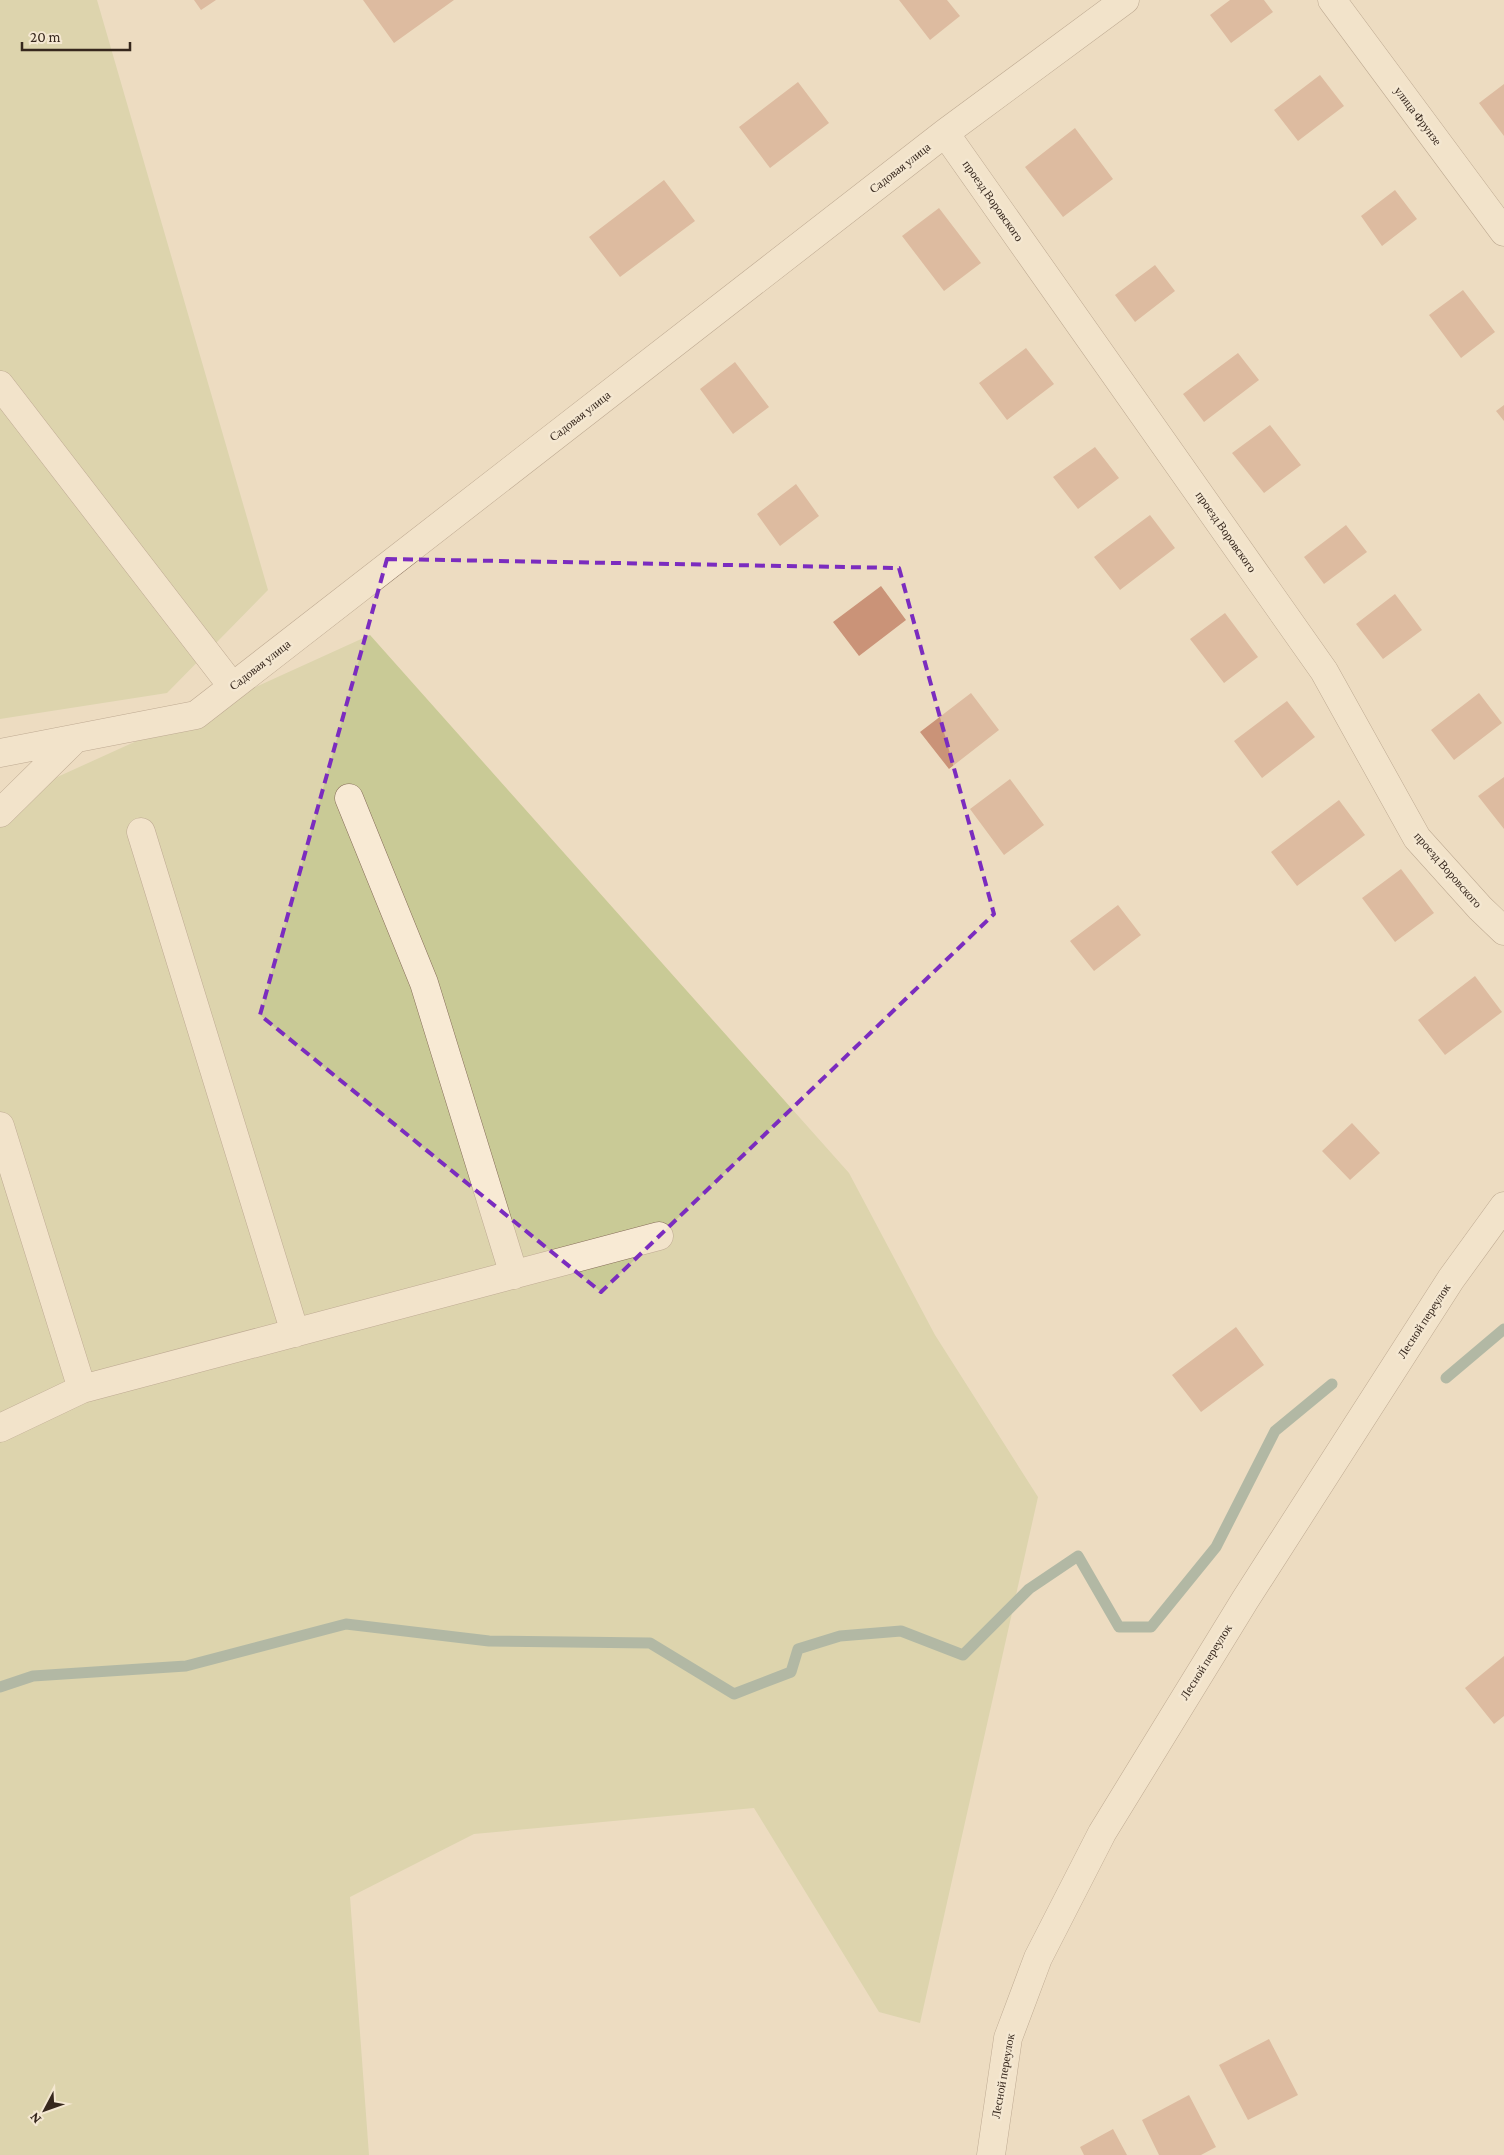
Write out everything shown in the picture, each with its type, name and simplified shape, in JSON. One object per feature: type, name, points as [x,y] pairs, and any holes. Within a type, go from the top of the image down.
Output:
[{"type":"street","name":"Садовая улица","points":[[0,753],[196,715],[945,133],[1125,0]]},
{"type":"street","name":"улица Фрунзе","points":[[1332,0],[1504,232]]},
{"type":"street","name":"проезд Воровского","points":[[945,133],[1324,671],[1417,838],[1480,908],[1504,931]]},
{"type":"street","points":[[0,385],[232,686]]},
{"type":"street","points":[[0,813],[74,740]]},
{"type":"street","points":[[349,798],[424,983],[514,1275]]},
{"type":"street","points":[[141,832],[295,1333]]},
{"type":"street","points":[[0,1126],[82,1389]]},
{"type":"street","name":"Лесной переулок","points":[[991,2155],[1008,2038],[1038,1958],[1102,1833],[1244,1600],[1451,1279],[1504,1206]]},
{"type":"street","points":[[0,1428],[82,1389],[659,1236]]},
{"type":"highlighted area","points":[[387,559],[899,568],[994,914],[601,1292],[260,1015]]},
{"type":"green space","points":[[0,0],[97,0],[268,590],[167,693],[0,719]]},
{"type":"green space","points":[[370,635],[849,1173],[935,1335],[1038,1497],[920,2023],[879,2012],[754,1808],[474,1834],[350,1897],[369,2155],[0,2155],[0,803]]},
{"type":"building","points":[[194,0],[216,0],[201,10]]},
{"type":"building","points":[[363,0],[454,0],[394,43]]},
{"type":"building","points":[[899,0],[947,0],[960,16],[930,40]]},
{"type":"building","points":[[1230,0],[1264,0],[1273,12],[1231,43],[1210,15]]},
{"type":"building","points":[[1320,75],[1344,106],[1298,141],[1274,110]]},
{"type":"building","points":[[798,82],[829,123],[770,168],[739,127]]},
{"type":"building","points":[[1504,84],[1504,136],[1479,103]]},
{"type":"building","points":[[1075,128],[1113,179],[1063,217],[1025,167]]},
{"type":"building","points":[[664,180],[695,221],[620,277],[589,237]]},
{"type":"building","points":[[1395,190],[1417,219],[1382,246],[1361,216]]},
{"type":"building","points":[[939,208],[981,263],[944,291],[902,236]]},
{"type":"building","points":[[1155,265],[1175,291],[1135,322],[1115,295]]},
{"type":"building","points":[[1463,290],[1495,332],[1461,358],[1429,315]]},
{"type":"building","points":[[1026,348],[1054,384],[1007,420],[979,383]]},
{"type":"building","points":[[1238,353],[1259,380],[1204,422],[1183,394]]},
{"type":"building","points":[[735,362],[769,407],[733,434],[700,389]]},
{"type":"building","points":[[1504,405],[1504,421],[1496,411]]},
{"type":"building","points":[[1270,425],[1301,465],[1264,493],[1232,453]]},
{"type":"building","points":[[1095,447],[1119,478],[1078,509],[1053,477]]},
{"type":"building","points":[[796,484],[819,516],[780,546],[757,514]]},
{"type":"building","points":[[1150,515],[1175,548],[1120,590],[1094,557]]},
{"type":"building","points":[[1346,525],[1367,552],[1324,584],[1304,557]]},
{"type":"building","points":[[881,586],[906,620],[859,656],[833,622]]},
{"type":"building","points":[[1395,594],[1422,630],[1383,659],[1356,624]]},
{"type":"building","points":[[1225,613],[1258,657],[1224,683],[1190,639]]},
{"type":"building","points":[[971,693],[999,730],[949,769],[920,732]]},
{"type":"building","points":[[1479,693],[1502,723],[1454,760],[1431,730]]},
{"type":"building","points":[[1287,701],[1315,737],[1262,778],[1234,741]]},
{"type":"building","points":[[1504,777],[1504,829],[1478,796]]},
{"type":"building","points":[[1010,779],[1044,825],[1004,855],[970,809]]},
{"type":"building","points":[[1339,800],[1365,835],[1297,886],[1271,852]]},
{"type":"building","points":[[1401,869],[1434,913],[1395,942],[1362,898]]},
{"type":"building","points":[[1118,905],[1141,935],[1094,971],[1070,941]]},
{"type":"building","points":[[1475,976],[1502,1012],[1445,1055],[1418,1020]]},
{"type":"building","points":[[1352,1123],[1380,1153],[1350,1180],[1322,1151]]},
{"type":"building","points":[[1236,1327],[1264,1365],[1201,1412],[1172,1375]]},
{"type":"building","points":[[1504,1656],[1504,1716],[1494,1724],[1465,1688]]},
{"type":"building","points":[[1269,2039],[1298,2095],[1248,2120],[1219,2065]]},
{"type":"building","points":[[1189,2095],[1216,2147],[1201,2155],[1159,2155],[1142,2120]]},
{"type":"building","points":[[1113,2129],[1127,2155],[1084,2155],[1080,2147]]},
{"type":"waterway","points":[[1446,1378],[1504,1329]]},
{"type":"waterway","points":[[0,1687],[33,1676],[186,1666],[346,1624],[489,1641],[650,1643],[734,1694],[791,1672],[798,1649],[840,1636],[901,1631],[963,1655],[1029,1589],[1078,1556],[1119,1627],[1151,1627],[1216,1547],[1275,1431],[1332,1384]]}]
